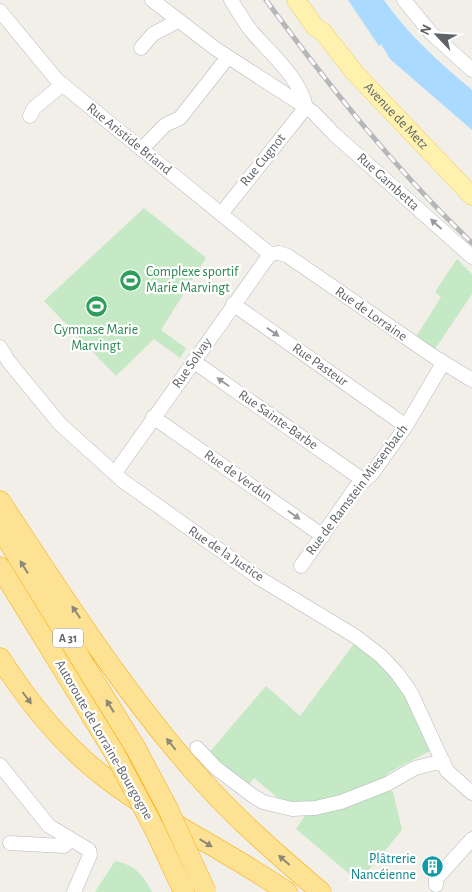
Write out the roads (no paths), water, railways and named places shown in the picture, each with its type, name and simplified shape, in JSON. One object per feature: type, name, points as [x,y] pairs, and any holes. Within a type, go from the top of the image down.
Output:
[{"type":"highway","points":[[0,500],[116,672],[178,752],[239,819],[321,892]]},
{"type":"highway","name":"Autoroute de Lorraine-Bourgogne","points":[[0,528],[135,747],[168,809],[206,892]]},
{"type":"highway","name":"Autoroute de Lorraine-Bourgogne","points":[[0,567],[115,754],[154,828],[184,892]]},
{"type":"highway","points":[[0,658],[39,713],[94,768],[171,822],[287,892]]},
{"type":"main road","name":"Avenue de Metz","points":[[296,0],[315,27],[323,32],[355,73],[472,196]]},
{"type":"main road","name":"Avenue de Metz","points":[[308,0],[321,22],[323,32]]},
{"type":"street","points":[[152,0],[228,57],[306,107]]},
{"type":"street","points":[[231,0],[245,23],[277,58],[297,86],[306,107]]},
{"type":"street","points":[[404,0],[430,32],[472,70]]},
{"type":"street","name":"Rue Aristide Briand","points":[[0,11],[62,85],[270,254]]},
{"type":"street","points":[[142,48],[153,34],[178,21]]},
{"type":"street","points":[[142,149],[165,125],[180,118],[228,57]]},
{"type":"street","points":[[30,116],[34,108],[62,85]]},
{"type":"street","name":"Rue Cugnot","points":[[221,214],[306,107]]},
{"type":"street","name":"Rue Gambetta","points":[[306,107],[472,257]]},
{"type":"street","name":"Rue de Lorraine","points":[[270,254],[279,252],[288,256],[443,363],[472,380]]},
{"type":"street","name":"Rue Solvay","points":[[114,473],[270,254]]},
{"type":"street","name":"Rue Pasteur","points":[[233,304],[406,426]]},
{"type":"street","name":"Rue de la Justice","points":[[0,347],[9,362],[60,424],[114,473],[223,553],[355,636],[381,656],[397,673],[411,693],[450,776],[472,793]]},
{"type":"street","name":"Rue Sainte-Barbe","points":[[193,361],[363,480]]},
{"type":"street","name":"Rue de Ramstein Miesenbach","points":[[301,566],[363,480],[371,475],[406,426],[443,363]]},
{"type":"street","name":"Rue de Verdun","points":[[153,417],[323,536]]},
{"type":"street","points":[[198,748],[216,768],[253,796],[271,805],[292,809],[315,808],[341,802],[387,784],[415,768],[443,761]]},
{"type":"street","points":[[0,765],[49,826],[89,850],[90,855],[74,892]]},
{"type":"street","points":[[436,885],[436,879],[472,839]]},
{"type":"street","points":[[10,842],[64,846],[71,840]]},
{"type":"water","points":[[348,0],[384,0],[414,37],[472,90],[472,130],[390,59]]},
{"type":"railway","points":[[266,0],[364,126],[416,186],[472,243]]},
{"type":"place","name":"Complexe sportif Marie Marvingt","points":[[130,280]]},
{"type":"place","name":"Gymnase Marie Marvingt","points":[[96,307]]},
{"type":"place","name":"Plâtrerie Nancéienne","points":[[432,867]]}]
